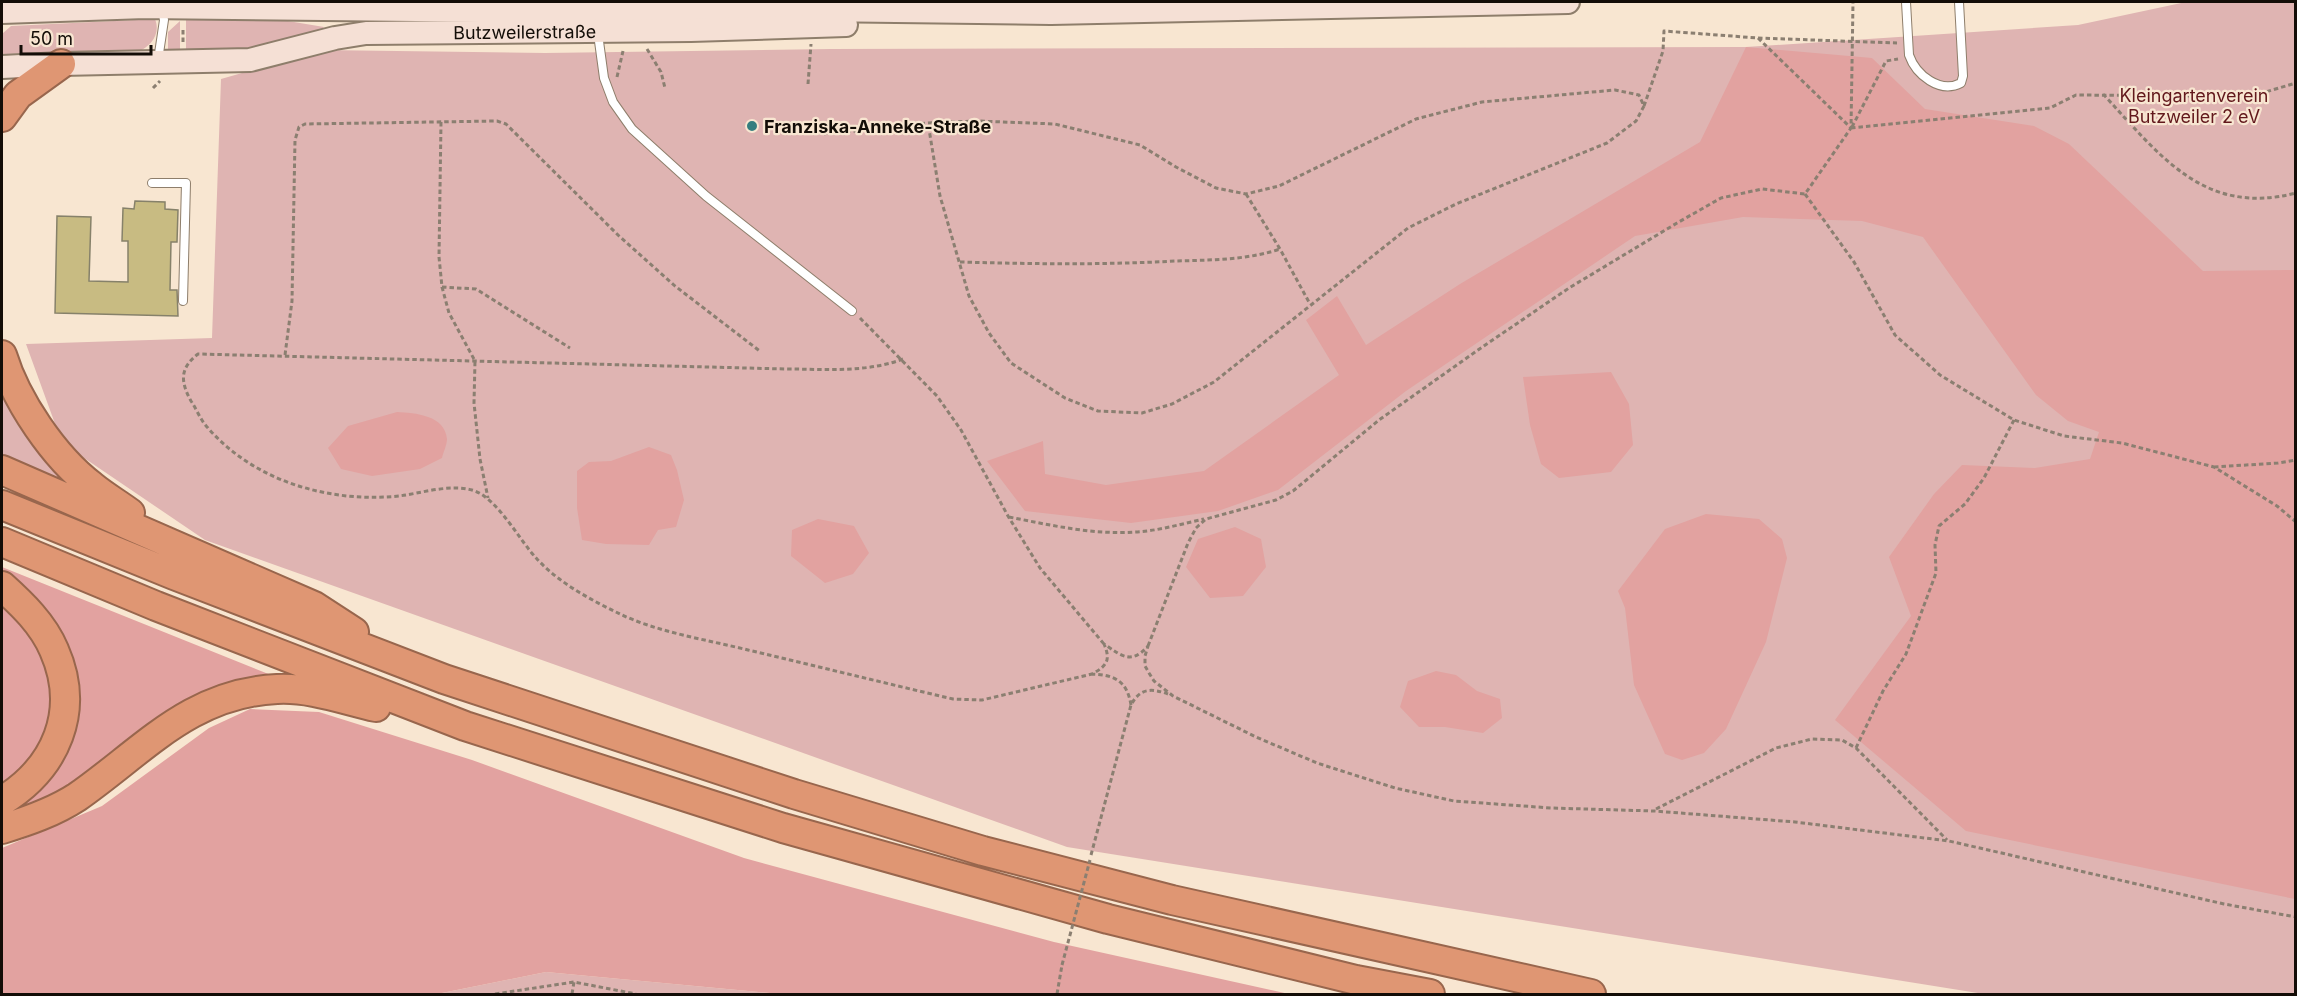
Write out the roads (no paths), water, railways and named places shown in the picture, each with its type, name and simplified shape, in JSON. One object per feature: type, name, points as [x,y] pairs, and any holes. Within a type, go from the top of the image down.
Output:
[{"type":"highway","points":[[2,117],[23,90],[61,64]]},
{"type":"highway","points":[[2,355],[22,402],[66,461],[91,486],[186,551]]},
{"type":"highway","points":[[2,470],[314,606],[349,627],[381,655]]},
{"type":"highway","points":[[2,504],[174,575],[444,679],[794,794],[983,851],[1172,900],[1591,994]]},
{"type":"highway","points":[[2,542],[156,606],[465,726],[783,828],[1108,919],[1356,980],[1430,994]]},
{"type":"highway","points":[[2,586],[38,623],[54,649],[62,670],[65,697],[62,727],[49,757],[29,781],[2,801]]},
{"type":"highway","points":[[2,829],[58,808],[76,797],[166,728],[209,704],[245,692],[280,688],[311,692],[465,726]]},
{"type":"main road","name":"Butzweilerstraße","points":[[2,67],[249,60],[335,38],[366,33],[597,20],[1568,2]]},
{"type":"main road","name":"Butzweilerstraße","points":[[2,12],[162,8],[813,26],[942,22],[1051,13]]},
{"type":"lane","points":[[1906,2],[1909,57],[1920,73],[1932,82],[1943,87],[1953,87],[1960,83],[1963,76],[1959,2]]},
{"type":"lane","points":[[158,62],[164,20],[162,8]]},
{"type":"lane","points":[[597,20],[604,78],[613,102],[632,129],[706,196],[852,311]]},
{"type":"lane","points":[[152,183],[186,183],[183,301]]},
{"type":"place","name":"Franziska-Anneke-Straße","points":[[752,126]]},
{"type":"park label","name":"Kleingartenverein Butzweiler 2 eV","points":[[2194,106]]}]
